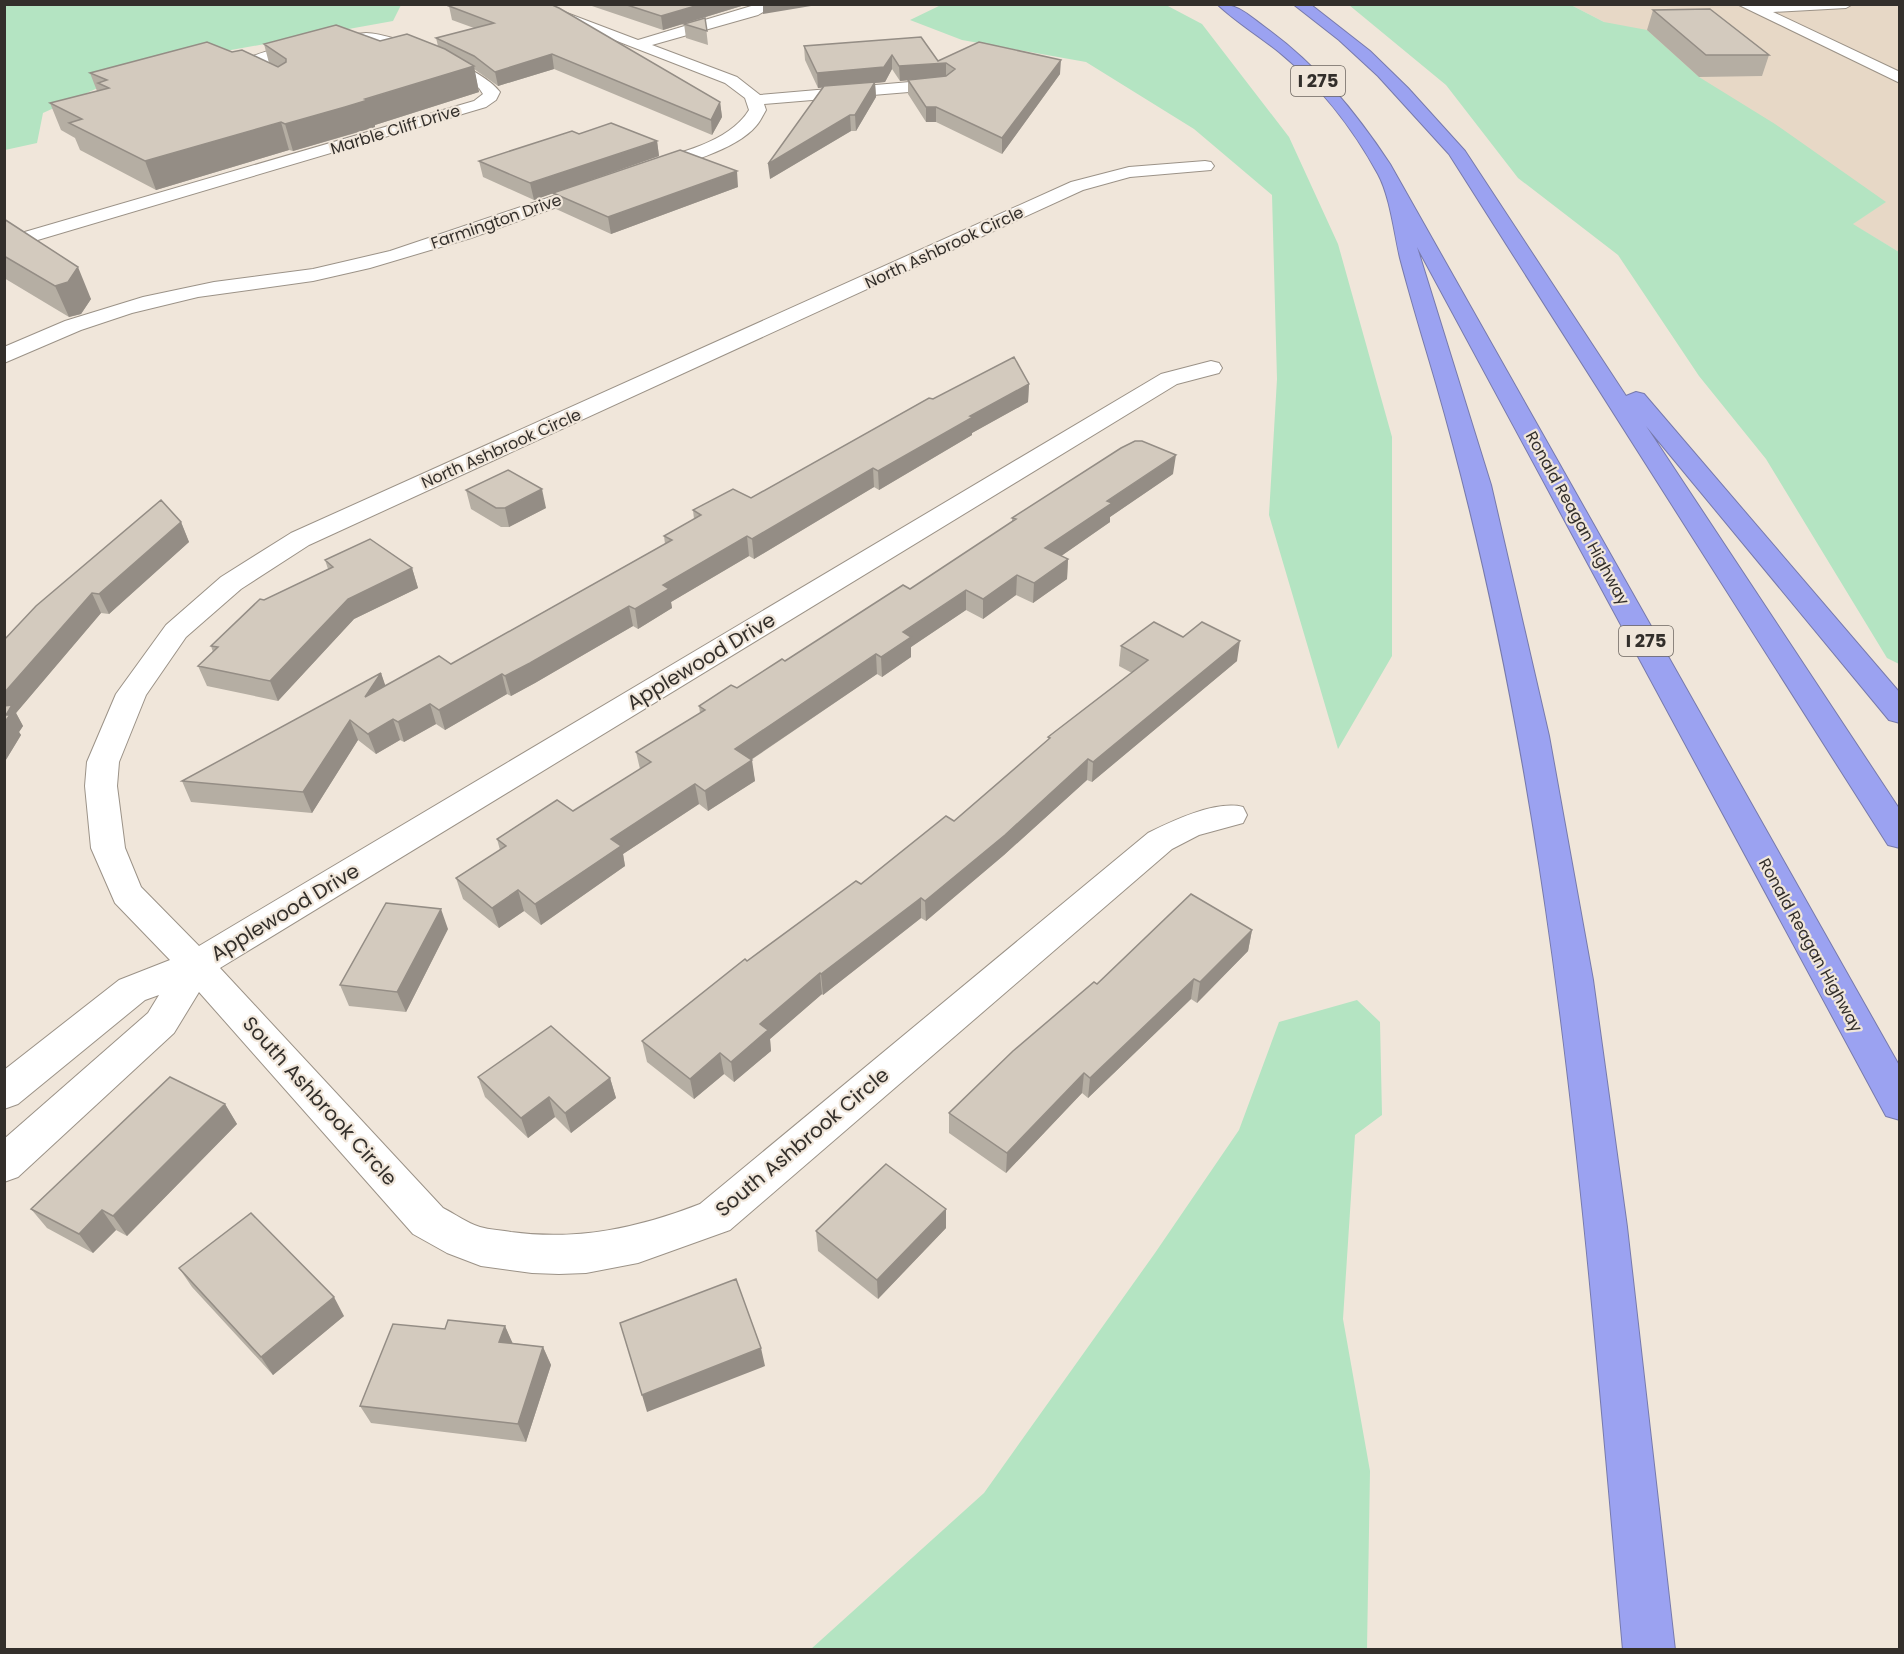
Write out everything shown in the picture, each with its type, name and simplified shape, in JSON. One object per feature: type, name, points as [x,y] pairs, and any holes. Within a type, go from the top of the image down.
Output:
[{"type":"highway","name":"Ronald Reagan Highway","points":[[1224,4],[1267,34],[1305,66],[1346,113],[1390,178],[1899,1104]]},
{"type":"highway","name":"I 275","points":[[1300,4],[1352,44],[1404,90],[1456,152],[1899,837]]},
{"type":"highway","points":[[1390,178],[1417,283],[1478,485],[1534,736],[1577,992],[1607,1238],[1649,1650]]},
{"type":"highway","points":[[1549,295],[1899,713]]},
{"type":"street","points":[[530,4],[731,80],[741,85],[756,100],[755,117],[737,134],[724,142],[633,174]]},
{"type":"street","points":[[636,45],[753,12],[770,4]]},
{"type":"street","points":[[1749,7],[1846,4]]},
{"type":"street","points":[[1749,7],[1899,78]]},
{"type":"street","name":"Marble Cliff Drive","points":[[4,244],[480,104],[490,97],[492,92],[483,82],[468,75],[379,38],[369,37],[333,42],[250,63],[253,68],[284,86]]},
{"type":"street","points":[[756,100],[945,84]]},
{"type":"street","name":"North Ashbrook Circle","points":[[196,965],[127,894],[108,848],[101,786],[103,762],[131,694],[176,631],[231,583],[300,539],[340,520],[1077,186],[1129,172],[1205,166]]},
{"type":"street","name":"Farmington Drive","points":[[4,356],[72,326],[153,300],[196,291],[303,277],[381,260],[611,182]]},
{"type":"street","name":"Applewood Drive","points":[[4,1093],[132,990],[196,965],[1169,379],[1211,368]]},
{"type":"street","name":"South Ashbrook Circle","points":[[196,965],[428,1221],[474,1245],[519,1253],[563,1256],[611,1251],[669,1237],[715,1217],[1160,842],[1188,827],[1231,815]]},
{"type":"street","name":"Applewood Drive","points":[[4,1165],[161,1023],[196,965]]},
{"type":"shaded area","points":[[1571,5],[1899,5],[1899,252],[1852,224],[1885,202],[1604,22]]},
{"type":"green space","points":[[4,5],[401,5],[393,21],[148,65],[43,113],[37,143],[5,150]]},
{"type":"green space","points":[[941,5],[1166,5],[1202,24],[1289,137],[1338,244],[1392,437],[1392,656],[1338,749],[1269,515],[1277,379],[1272,195],[1194,129],[1086,62],[962,40],[910,20]]},
{"type":"green space","points":[[1349,5],[1571,5],[1604,22],[1647,30],[1699,77],[1775,124],[1886,202],[1853,224],[1899,252],[1899,664],[1887,658],[1766,459],[1699,376],[1618,255],[1518,178],[1446,85]]},
{"type":"green space","points":[[1357,1000],[1380,1022],[1382,1115],[1355,1135],[1343,1319],[1370,1471],[1367,1649],[811,1649],[984,1493],[1155,1253],[1239,1130],[1279,1022]]},
{"type":"building","points":[[456,4],[550,4],[720,102],[711,120],[552,54],[495,72],[474,56],[436,38],[494,23],[449,6]]},
{"type":"building","points":[[624,4],[702,4],[661,16]]},
{"type":"building","points":[[1710,9],[1769,55],[1706,55],[1653,10]]},
{"type":"building","points":[[705,18],[707,31],[684,24]]},
{"type":"building","points":[[336,25],[380,41],[407,34],[445,49],[474,66],[345,107],[285,124],[281,122],[145,161],[69,123],[82,119],[50,103],[109,88],[98,83],[107,80],[90,73],[207,42],[232,52],[242,50],[278,67],[286,62],[286,59],[264,44]]},
{"type":"building","points":[[921,37],[938,61],[979,42],[1061,60],[1002,138],[936,107],[926,107],[908,80],[946,76],[955,69],[946,63],[899,66],[892,55],[884,67],[817,73],[804,46]]},
{"type":"building","points":[[875,82],[855,115],[850,115],[768,164],[824,86]]},
{"type":"building","points":[[611,123],[657,141],[530,183],[479,161],[572,131],[579,134]]},
{"type":"building","points":[[680,150],[737,171],[608,217],[553,193]]},
{"type":"building","points":[[4,219],[78,267],[68,282],[55,286],[4,256]]},
{"type":"building","points":[[1014,357],[1029,384],[878,471],[873,468],[752,539],[747,536],[663,585],[669,589],[635,609],[629,606],[530,663],[505,676],[502,674],[439,710],[430,704],[398,722],[393,719],[368,734],[350,720],[303,792],[182,781],[381,673],[365,697],[439,656],[451,664],[672,540],[664,536],[701,515],[693,510],[733,489],[751,498],[929,398],[933,399]]},
{"type":"building","points":[[1135,441],[1142,441],[1176,455],[1107,501],[1112,503],[1045,548],[1068,559],[1034,583],[1017,575],[983,599],[966,590],[903,632],[911,637],[881,657],[876,654],[735,749],[752,760],[705,791],[695,784],[611,839],[621,846],[535,904],[518,890],[492,908],[456,878],[506,846],[497,839],[557,800],[573,811],[651,762],[636,752],[705,710],[699,706],[731,685],[737,688],[782,659],[785,661],[903,585],[910,589],[1016,519],[1012,518]]},
{"type":"building","points":[[508,470],[542,489],[505,508],[496,508],[466,490]]},
{"type":"building","points":[[161,500],[181,522],[99,594],[92,593],[4,693],[4,640],[36,606]]},
{"type":"building","points":[[370,539],[412,568],[348,599],[270,681],[198,666],[218,647],[211,646],[260,599],[264,600],[333,567],[325,560]]},
{"type":"building","points":[[1154,622],[1183,637],[1202,622],[1240,641],[1093,762],[1088,759],[1005,835],[925,901],[921,898],[820,973],[760,1024],[768,1030],[731,1062],[720,1053],[690,1079],[642,1041],[745,959],[747,961],[856,881],[861,884],[946,816],[954,821],[1050,738],[1048,737],[1148,660],[1121,646]]},
{"type":"building","points":[[12,705],[6,715],[10,715],[4,723],[4,706]]},
{"type":"building","points":[[1191,894],[1252,930],[1200,982],[1194,979],[1090,1078],[1084,1073],[1007,1153],[949,1113],[1013,1051],[1094,982],[1097,984]]},
{"type":"building","points":[[386,903],[441,909],[397,992],[340,985]]},
{"type":"building","points":[[551,1026],[610,1078],[565,1113],[549,1097],[521,1118],[478,1077]]},
{"type":"building","points":[[170,1077],[225,1104],[113,1216],[102,1210],[79,1234],[31,1209]]},
{"type":"building","points":[[886,1164],[946,1209],[877,1280],[816,1231]]},
{"type":"building","points":[[251,1213],[334,1297],[261,1357],[179,1268]]},
{"type":"building","points":[[736,1279],[761,1348],[642,1395],[620,1323]]},
{"type":"building","points":[[448,1320],[505,1326],[499,1342],[543,1347],[518,1424],[360,1406],[393,1324],[445,1329]]}]
